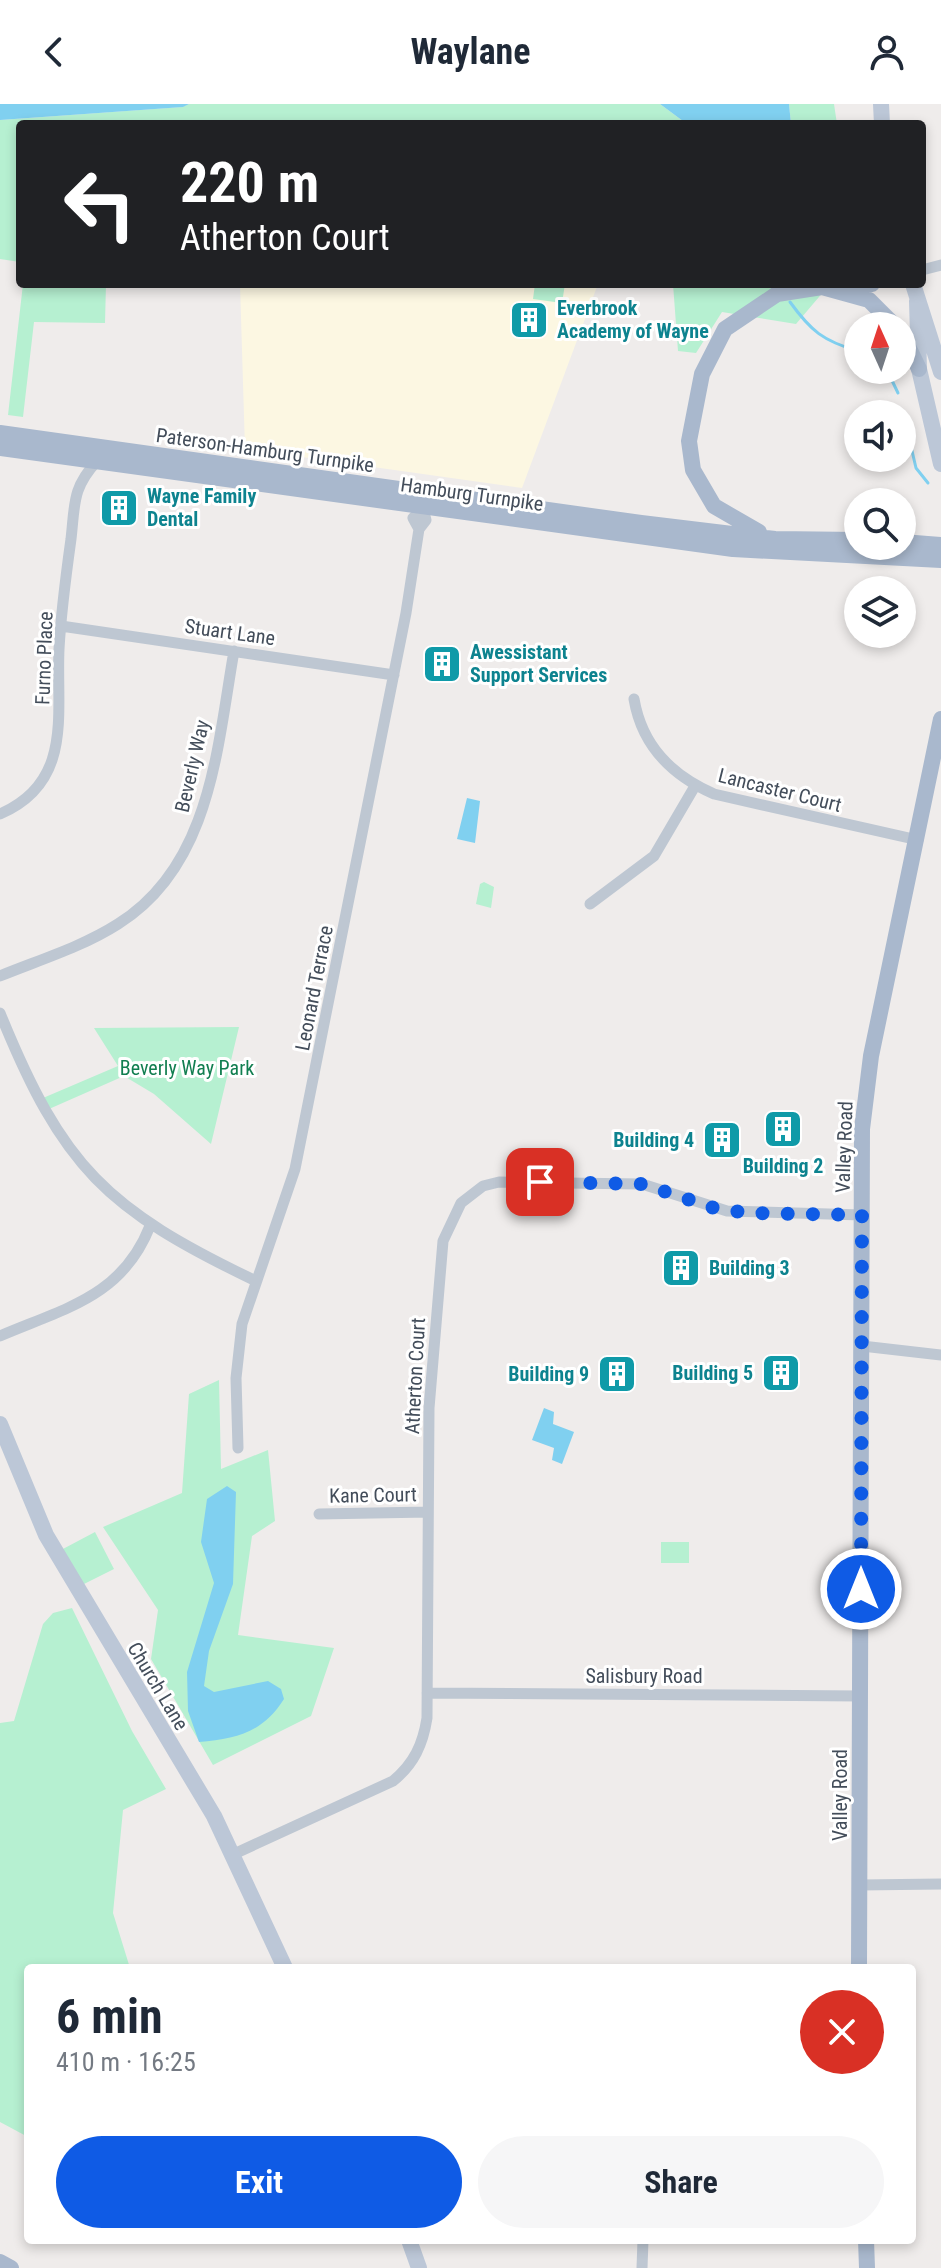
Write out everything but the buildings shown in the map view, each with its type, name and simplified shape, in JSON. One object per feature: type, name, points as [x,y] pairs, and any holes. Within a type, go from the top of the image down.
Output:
[{"type":"main road","points":[[775,539],[714,506],[693,470],[689,441],[702,374],[725,329],[777,294],[816,288]]},
{"type":"main road","points":[[826,288],[869,300],[881,312]]},
{"type":"main road","points":[[916,363],[919,369]]},
{"type":"main road","name":"Paterson-Hamburg Turnpike","points":[[0,433],[775,539],[844,540]]},
{"type":"main road","name":"Hamburg Turnpike","points":[[0,448],[733,549],[941,560]]},
{"type":"main road","points":[[916,543],[941,545]]},
{"type":"main road","name":"Valley Road","points":[[859,1964],[864,1099],[925,801],[935,774],[941,719]]},
{"type":"main road","points":[[925,801],[941,791]]},
{"type":"main road","points":[[866,2244],[867,2268]]},
{"type":"main road","points":[[0,2262],[11,2268]]},
{"type":"street","points":[[914,288],[941,372]]},
{"type":"street","points":[[917,301],[919,369],[941,464]]},
{"type":"street","points":[[65,457],[79,481],[97,461]]},
{"type":"street","name":"Furno Place","points":[[0,814],[28,797],[39,785],[54,755],[60,720],[61,626],[79,481]]},
{"type":"street","name":"Leonard Terrace","points":[[238,1448],[238,1351],[248,1299],[279,1223],[295,1169],[394,675],[419,529],[413,518],[423,508]]},
{"type":"street","name":"Stuart Lane","points":[[61,626],[394,675]]},
{"type":"street","name":"Beverly Way","points":[[0,976],[120,923],[167,879],[204,809],[234,651]]},
{"type":"street","name":"Lancaster Court","points":[[634,699],[637,720],[657,755],[695,786],[714,794],[918,840]]},
{"type":"street","points":[[590,904],[654,856],[695,786]]},
{"type":"street","points":[[0,1013],[37,1098],[71,1152],[111,1196],[150,1226],[256,1281]]},
{"type":"street","name":"Atherton Court","points":[[234,1854],[381,1787],[403,1773],[425,1734],[429,1408],[443,1241],[455,1211],[471,1193],[499,1182],[624,1182],[660,1188],[727,1211],[862,1215]]},
{"type":"street","points":[[0,1336],[112,1284],[134,1259],[150,1226]]},
{"type":"street","points":[[862,1346],[941,1355]]},
{"type":"street","name":"Church Lane","points":[[0,1424],[27,1493],[68,1575],[234,1854],[283,1964]]},
{"type":"street","name":"Kane Court","points":[[319,1514],[428,1512]]},
{"type":"street","name":"Salisbury Road","points":[[427,1693],[860,1696]]},
{"type":"street","points":[[860,1885],[941,1884]]},
{"type":"street","points":[[410,2244],[419,2268]]},
{"type":"street","points":[[642,2268],[643,2244]]},
{"type":"shaded area","points":[[240,288],[597,288],[522,488],[245,449]]},
{"type":"green space","points":[[189,104],[660,104],[682,120],[16,120],[16,261],[0,259],[0,120]]},
{"type":"green space","points":[[789,104],[834,104],[836,120],[791,120]]},
{"type":"green space","points":[[23,288],[106,288],[105,323],[34,322],[23,417],[8,415]]},
{"type":"green space","points":[[534,288],[564,288],[562,303],[533,299]]},
{"type":"green space","points":[[673,288],[827,288],[796,324],[722,312],[696,353],[678,351]]},
{"type":"green space","points":[[484,882],[494,887],[491,908],[476,904],[480,884]]},
{"type":"green space","name":"Beverly Way Park","points":[[239,1027],[211,1144],[154,1094],[124,1076],[49,1109],[43,1098],[118,1066],[94,1028]]},
{"type":"green space","points":[[219,1380],[221,1469],[268,1450],[275,1521],[252,1536],[238,1635],[334,1648],[311,1716],[213,1765],[151,1659],[158,1610],[103,1527],[182,1493],[189,1394]]},
{"type":"green space","points":[[95,1532],[114,1569],[80,1586],[61,1550]]},
{"type":"green space","points":[[661,1542],[689,1542],[689,1563],[661,1563]]},
{"type":"green space","points":[[72,1608],[132,1731],[166,1789],[123,1810],[113,1913],[129,1964],[24,1964],[24,2135],[0,2122],[0,1723],[14,1721],[43,1624],[53,1613]]},
{"type":"water","points":[[0,104],[189,104],[183,107],[0,120]]},
{"type":"water","points":[[660,104],[789,104],[791,120],[682,120]]},
{"type":"water","points":[[467,798],[480,801],[475,843],[457,839]]},
{"type":"water","points":[[544,1408],[554,1412],[553,1424],[574,1432],[562,1464],[552,1460],[554,1448],[532,1440]]},
{"type":"water","points":[[227,1486],[236,1492],[233,1584],[209,1651],[204,1686],[214,1692],[268,1681],[281,1689],[284,1699],[267,1719],[248,1732],[199,1742],[188,1711],[187,1672],[214,1583],[201,1542],[207,1499]]},
{"type":"waterway","points":[[790,302],[819,334],[844,346]]},
{"type":"waterway","points":[[894,384],[898,393]]},
{"type":"waterway","points":[[916,468],[928,483]]},
{"type":"place","name":"Everbrook Academy of Wayne","points":[[529,320]]},
{"type":"place","name":"Wayne Family Dental","points":[[119,508]]},
{"type":"place","name":"Awessistant Support Services","points":[[442,664]]},
{"type":"place","name":"Building 2","points":[[783,1129]]},
{"type":"place","name":"Building 4","points":[[722,1140]]},
{"type":"place","name":"Building 3","points":[[681,1268]]},
{"type":"place","name":"Building 5","points":[[781,1373]]},
{"type":"place","name":"Building 9","points":[[617,1374]]},
{"type":"route","points":[[540,1182],[642,1184],[727,1211],[862,1215],[861,1589]]}]
